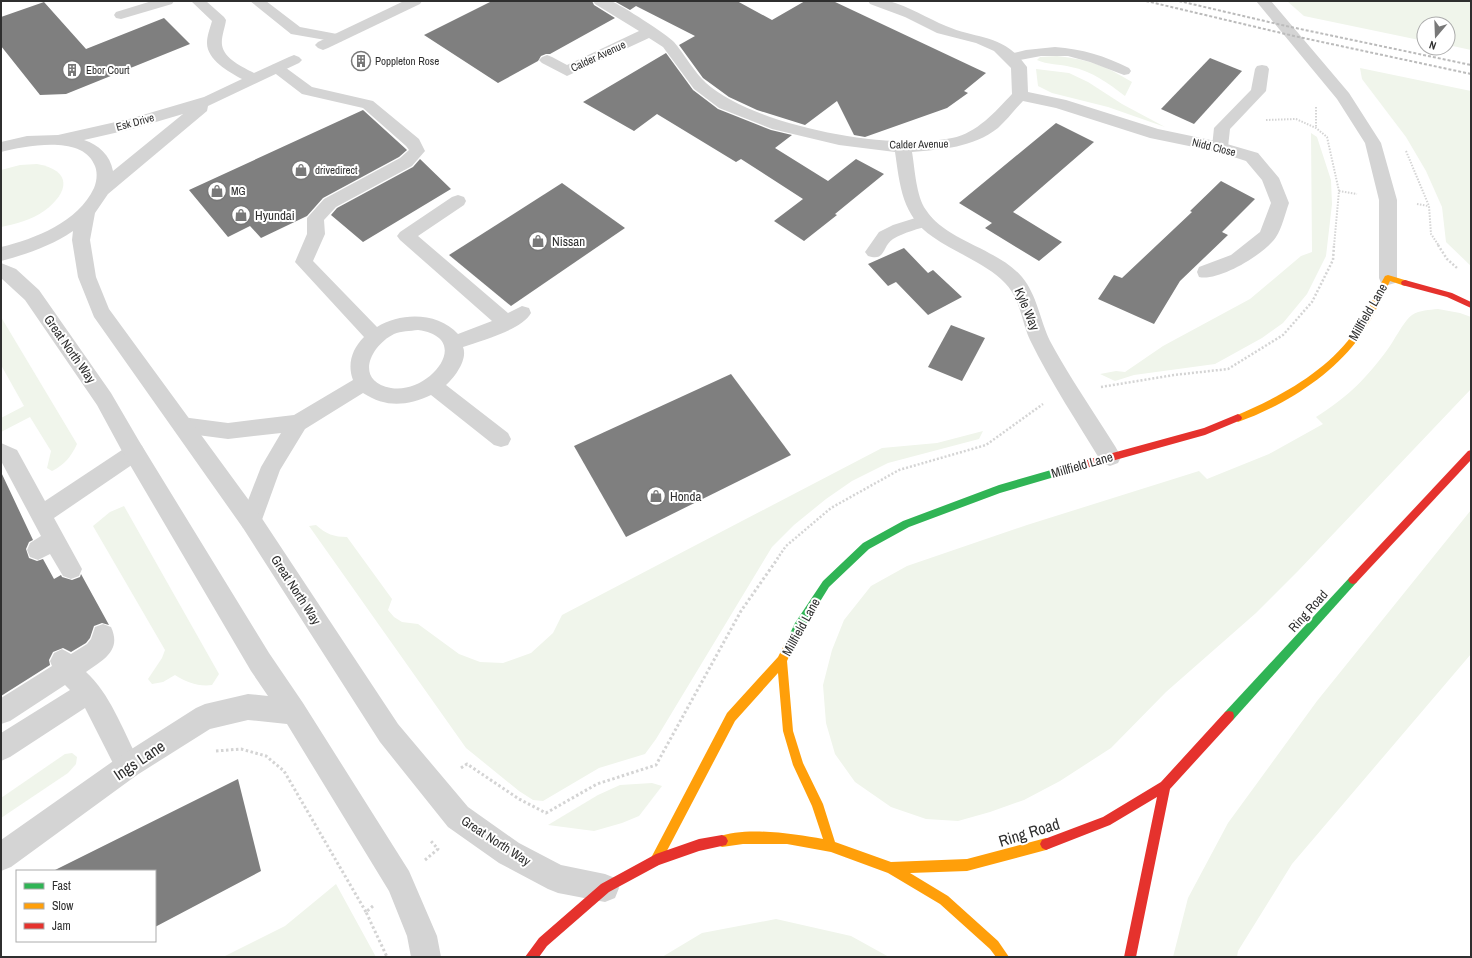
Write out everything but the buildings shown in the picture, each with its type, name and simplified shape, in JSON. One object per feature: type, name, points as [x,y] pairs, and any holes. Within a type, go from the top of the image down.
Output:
[{"type":"main road","name":"Millfield Lane","points":[[656,860],[732,717],[782,661],[800,626],[826,584],[866,546],[906,524],[984,495],[1110,457],[1205,431],[1246,415],[1318,374],[1346,348],[1369,315],[1388,278],[1449,295],[1471,305]]},
{"type":"main road","name":"Ring Road","points":[[891,868],[967,865],[1039,847],[1106,821],[1165,786],[1402,527],[1471,454]]},
{"type":"main road","name":"Millfield Lane","points":[[782,661],[788,731],[798,765],[817,804],[831,846]]},
{"type":"main road","points":[[1130,957],[1165,786]]},
{"type":"main road","points":[[531,957],[542,942],[605,888],[656,860],[699,845],[743,838],[787,838],[831,846],[891,868],[944,900],[994,944],[1003,957]]},
{"type":"street","points":[[121,15],[167,1]]},
{"type":"street","points":[[198,1],[219,20],[215,45],[219,54],[228,63],[253,79]]},
{"type":"street","points":[[323,45],[415,1]]},
{"type":"street","name":"Calder Avenue","points":[[600,1],[668,44],[700,86],[726,104],[772,124],[839,140],[903,147],[954,143],[973,136],[992,124],[1020,95]]},
{"type":"street","points":[[875,1],[910,14],[942,30],[981,40],[999,48],[1019,68],[1020,95]]},
{"type":"street","name":"Millfield Lane","points":[[1263,1],[1343,96],[1374,143],[1388,200],[1388,278]]},
{"type":"street","name":"Calder Avenue","points":[[547,60],[567,71],[650,32]]},
{"type":"street","name":"Esk Drive","points":[[59,139],[132,124],[210,100],[294,60]]},
{"type":"street","name":"Nidd Close","points":[[1020,95],[1075,109],[1156,134],[1220,147],[1252,157],[1270,178],[1280,203],[1268,235],[1238,260],[1206,272]]},
{"type":"street","name":"Esk Drive","points":[[86,211],[102,190],[121,172],[210,100]]},
{"type":"street","points":[[4,145],[35,140],[59,139],[78,143],[93,150],[102,161],[106,175],[102,190]]},
{"type":"street","name":"Kyle Way","points":[[903,147],[912,196],[918,213],[930,227],[995,264],[1015,282],[1030,311],[1038,336],[1052,364],[1110,457]]},
{"type":"street","points":[[1,254],[34,244],[64,229],[86,211]]},
{"type":"street","name":"Great North Way","points":[[86,211],[81,240],[86,277],[101,312],[250,521],[389,733],[458,816],[509,853],[558,879],[605,888]]},
{"type":"street","name":"Great North Way","points":[[1,270],[9,274],[32,294],[104,399],[260,662],[294,712],[399,881],[422,936],[426,957]]},
{"type":"street","name":"Ings Lane","points":[[1,857],[128,766],[205,717],[248,707],[294,712]]},
{"type":"lane","points":[[257,1],[296,31],[337,38]]},
{"type":"lane","points":[[1010,58],[1050,51],[1076,52],[1103,60],[1124,71]]},
{"type":"lane","points":[[277,68],[307,91],[368,104],[413,143],[417,151],[406,162],[330,203],[315,218],[316,234],[304,262],[375,337]]},
{"type":"lane","points":[[1220,147],[1222,128],[1258,92],[1262,69]]},
{"type":"lane","points":[[458,201],[406,236],[507,323]]},
{"type":"lane","points":[[874,252],[885,236],[899,229],[925,221]]},
{"type":"lane","points":[[454,343],[507,323],[522,313]]},
{"type":"lane","points":[[418,323],[435,326],[447,333],[454,343],[455,350],[453,364],[440,381],[434,386],[425,390],[399,397],[383,395],[371,390],[364,383],[359,373],[359,361],[367,344],[375,337],[386,330],[402,324],[418,323]]},
{"type":"lane","points":[[182,425],[228,431],[298,423],[364,383]]},
{"type":"lane","points":[[434,386],[501,439]]},
{"type":"lane","points":[[250,521],[271,467],[298,423]]},
{"type":"lane","points":[[1,452],[10,456],[41,515],[46,545],[71,569]]},
{"type":"lane","points":[[41,515],[135,452]]},
{"type":"lane","points":[[2,707],[64,666],[95,652],[103,643],[103,635]]},
{"type":"lane","points":[[64,666],[88,692],[128,766]]},
{"type":"lane","points":[[1,748],[88,692]]},
{"type":"path","points":[[1316,128],[1327,137],[1339,191]]},
{"type":"path","points":[[1429,206],[1431,234],[1447,259],[1462,272]]},
{"type":"path","points":[[211,752],[218,750],[241,749],[266,756],[284,771],[366,912]]},
{"type":"shaded area","points":[[1287,1],[1471,1],[1471,50],[1456,47],[1456,16],[1416,16],[1416,39],[1304,16]]},
{"type":"shaded area","points":[[1057,56],[1079,59],[1105,67],[1132,82],[1125,96],[1106,82],[1086,71],[1037,60],[1040,57]]},
{"type":"shaded area","points":[[1360,68],[1471,91],[1471,266],[1446,242],[1442,207],[1426,171],[1406,137],[1362,79]]},
{"type":"shaded area","points":[[1036,69],[1069,73],[1088,82],[1122,104],[1165,127],[1108,107],[1052,93],[1038,86]]},
{"type":"shaded area","points":[[1311,133],[1317,137],[1331,180],[1332,204],[1326,256],[1307,294],[1283,323],[1262,338],[1215,364],[1134,375],[1115,381],[1100,374],[1116,371],[1125,372],[1163,346],[1250,299],[1301,256],[1312,252]]},
{"type":"shaded area","points":[[37,164],[57,171],[61,176],[63,183],[59,196],[53,204],[34,217],[1,227],[1,170],[20,165]]},
{"type":"shaded area","points":[[1438,309],[1460,313],[1471,317],[1471,389],[1298,571],[1256,613],[1166,692],[1111,748],[1060,781],[1024,800],[958,821],[926,819],[891,807],[855,782],[835,754],[826,723],[823,685],[832,650],[844,620],[871,586],[907,566],[1027,525],[1199,471],[1207,479],[1269,454],[1323,424],[1316,417],[1345,396],[1361,381],[1388,349],[1402,327],[1412,315],[1425,310]]},
{"type":"shaded area","points":[[1,317],[77,444],[67,460],[52,471],[47,468],[51,451],[30,417],[1,432],[1,418],[24,406],[1,365]]},
{"type":"shaded area","points":[[983,431],[979,439],[888,463],[852,481],[826,499],[794,525],[772,547],[656,739],[645,754],[599,768],[543,801],[533,800],[519,791],[466,748],[309,526],[316,525],[323,531],[330,534],[347,537],[392,599],[388,610],[394,617],[402,622],[418,624],[459,654],[480,662],[503,663],[531,653],[553,633],[562,615],[882,448],[937,443]]},
{"type":"shaded area","points":[[124,506],[219,674],[212,685],[193,683],[175,675],[163,682],[152,684],[148,679],[162,658],[165,650],[93,526],[110,512]]},
{"type":"shaded area","points":[[1471,510],[1471,654],[1292,864],[1238,951],[1237,957],[1173,957],[1188,898],[1228,823],[1317,701]]},
{"type":"shaded area","points":[[72,753],[77,757],[76,764],[68,773],[1,818],[1,798],[65,754]]},
{"type":"shaded area","points":[[652,783],[662,786],[639,816],[622,823],[594,831],[548,825],[598,795],[620,785]]},
{"type":"shaded area","points":[[336,884],[376,957],[223,957],[285,926]]},
{"type":"shaded area","points":[[776,919],[851,936],[889,957],[662,957],[702,933]]},
{"type":"railway","points":[[1146,1],[1294,36],[1471,74]]},
{"type":"railway","points":[[1179,1],[1286,26],[1471,65]]},
{"type":"traffic: fast","points":[[788,648],[799,626],[826,584],[866,546],[906,524],[999,489],[1065,470]]},
{"type":"traffic: fast","points":[[1229,716],[1353,580]]},
{"type":"traffic: slow","points":[[1238,418],[1281,398],[1322,370],[1345,349],[1358,333],[1388,278],[1405,283]]},
{"type":"traffic: slow","points":[[656,860],[731,717],[782,661],[788,648]]},
{"type":"traffic: slow","points":[[782,661],[788,731],[798,765],[817,804],[831,846]]},
{"type":"traffic: slow","points":[[722,841],[743,838],[787,838],[831,846],[891,868],[944,900],[994,945],[1003,957]]},
{"type":"traffic: slow","points":[[891,868],[967,865],[1046,844]]},
{"type":"traffic: jam","points":[[1405,283],[1449,295],[1471,305]]},
{"type":"traffic: jam","points":[[1065,470],[1205,431],[1238,418]]},
{"type":"traffic: jam","points":[[1353,580],[1471,454]]},
{"type":"traffic: jam","points":[[1046,844],[1106,821],[1165,786],[1229,716]]},
{"type":"traffic: jam","points":[[1130,957],[1165,786]]},
{"type":"traffic: jam","points":[[531,957],[543,942],[605,888],[656,860],[699,845],[722,841]]},
{"type":"place","name":"Poppleton Rose","points":[[361,61]]},
{"type":"place","name":"Ebor Court","points":[[72,70]]},
{"type":"place","name":"drivedirect","points":[[301,170]]},
{"type":"place","name":"MG","points":[[217,191]]},
{"type":"place","name":"Hyundai","points":[[241,215]]},
{"type":"place","name":"Nissan","points":[[538,241]]},
{"type":"place","name":"Honda","points":[[656,496]]}]
